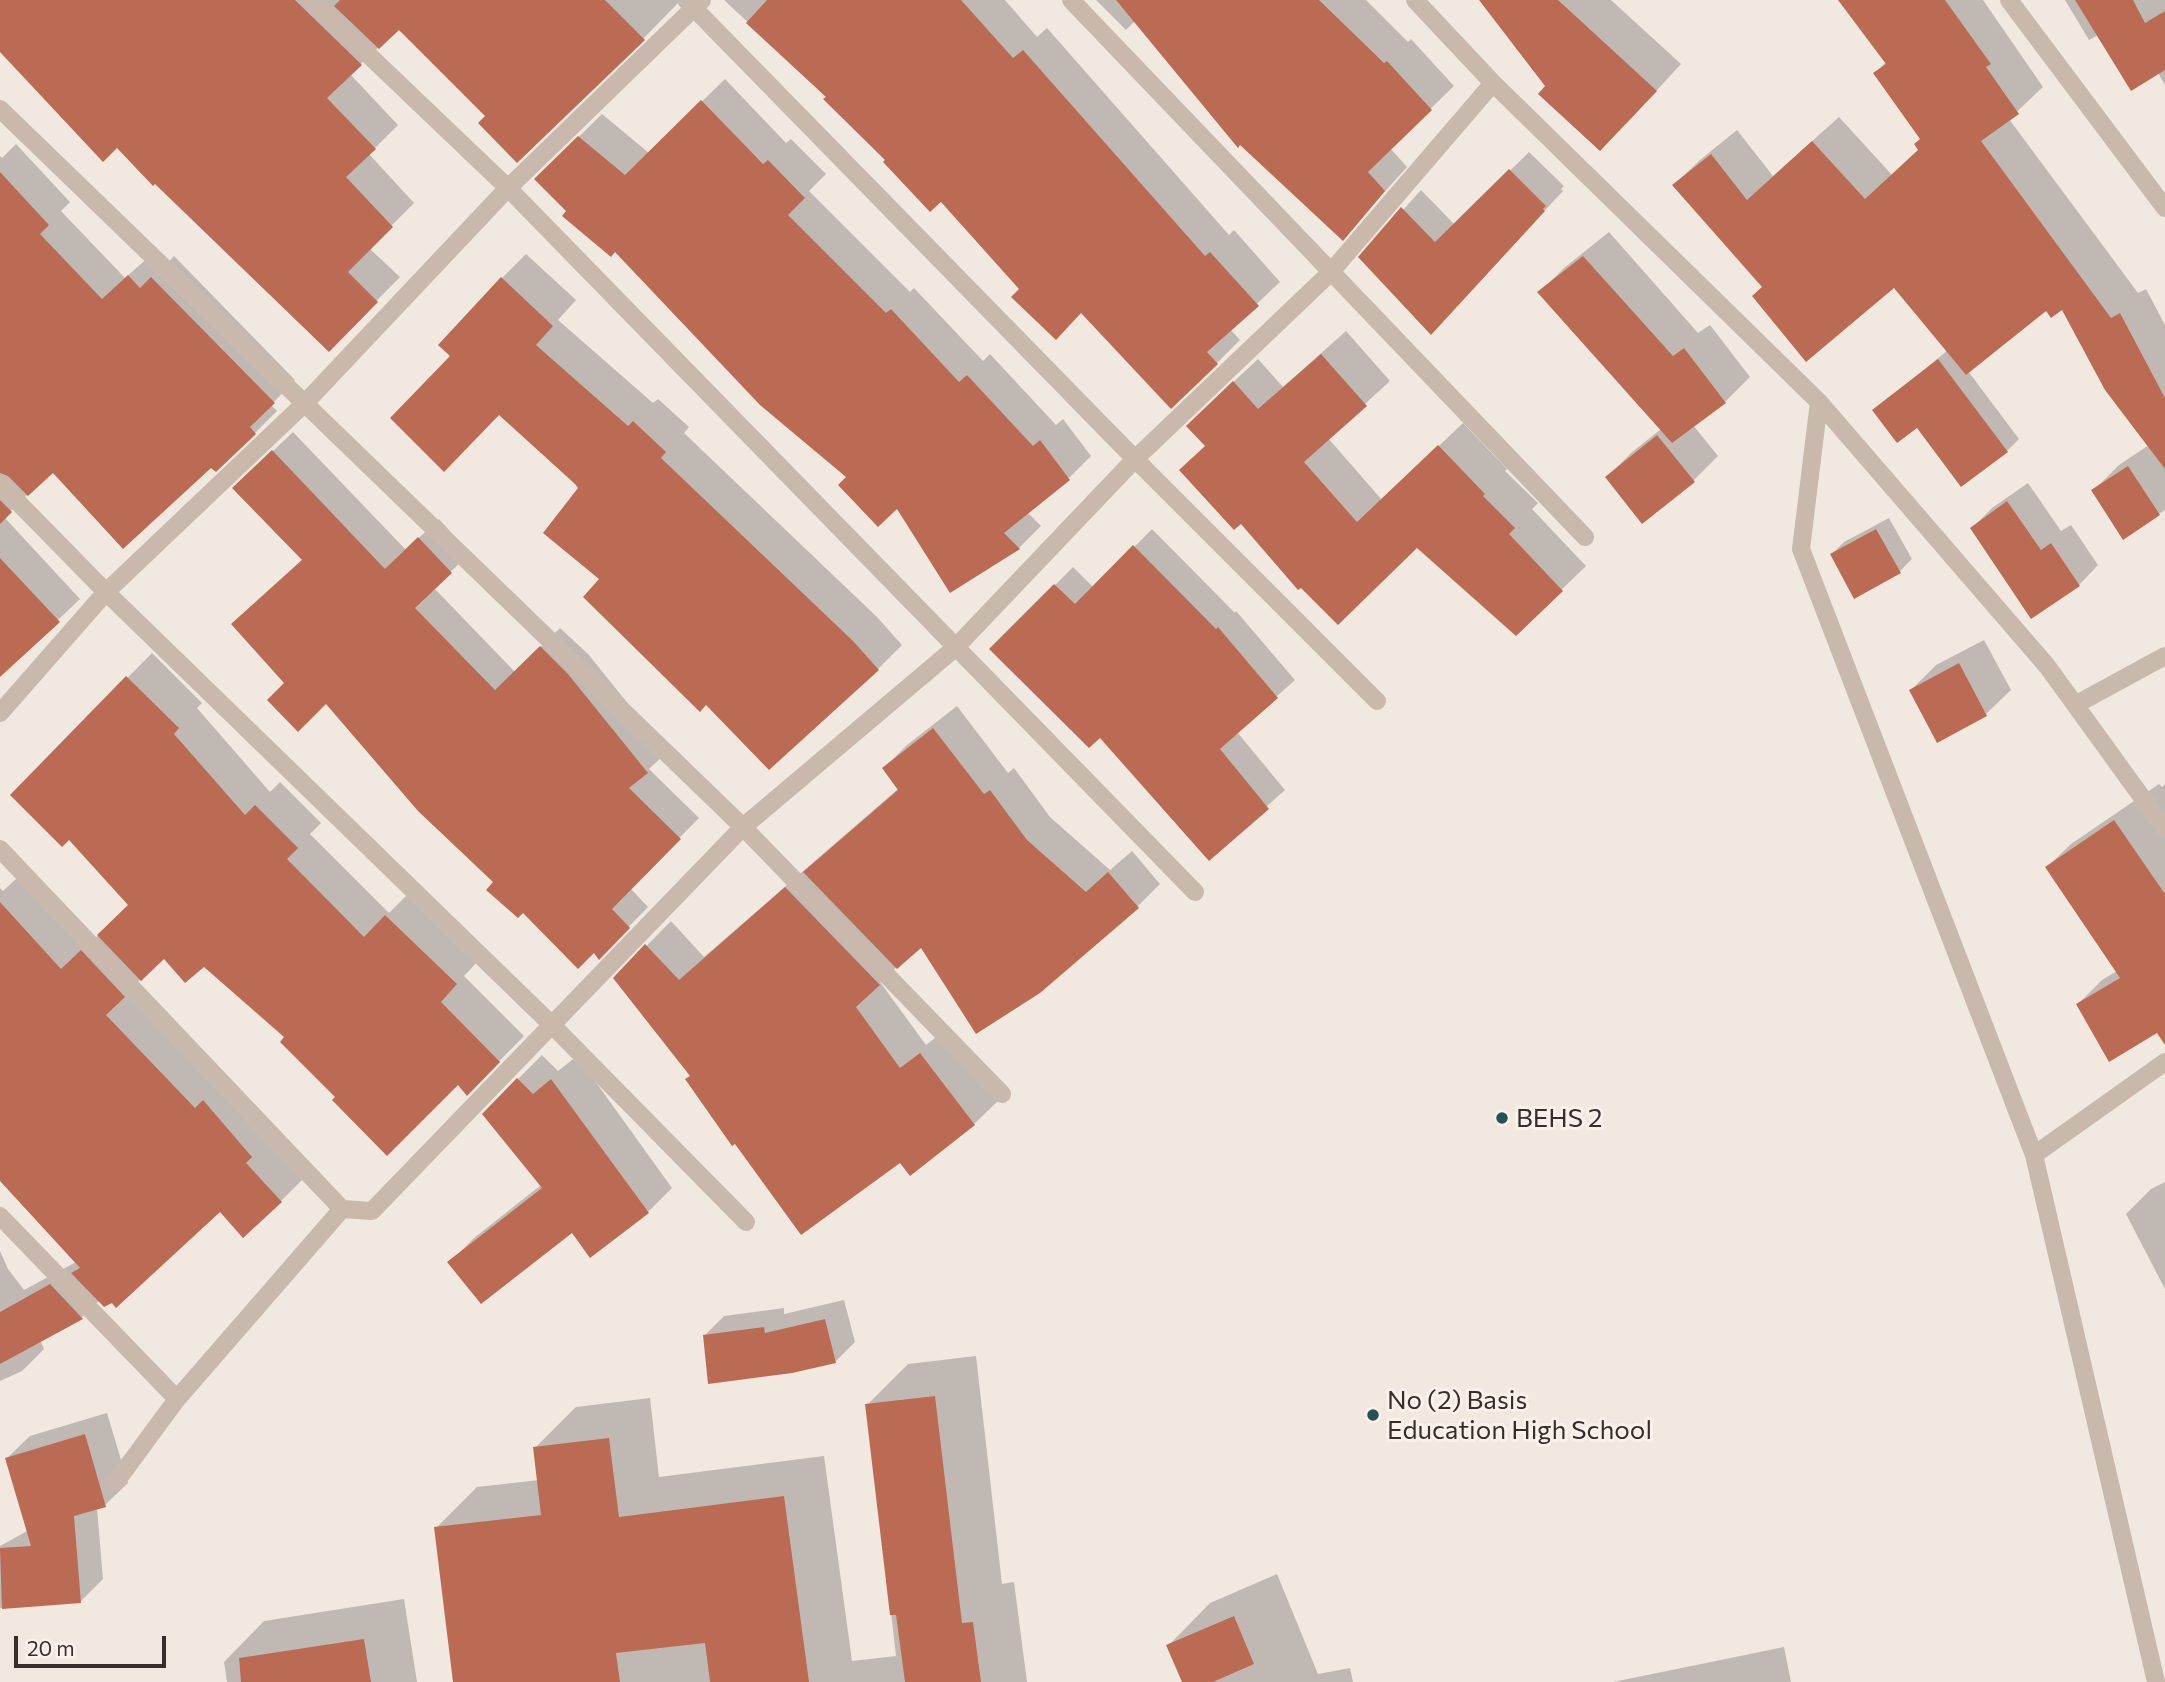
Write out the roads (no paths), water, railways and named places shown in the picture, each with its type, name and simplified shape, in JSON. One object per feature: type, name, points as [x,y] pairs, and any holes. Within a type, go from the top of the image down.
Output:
[{"type":"street","points":[[311,0],[508,188],[1195,892]]},
{"type":"street","points":[[1071,0],[1585,537]]},
{"type":"street","points":[[1415,0],[1493,83],[1819,402],[2047,666],[2165,829]]},
{"type":"street","points":[[2010,0],[2165,208]]},
{"type":"street","points":[[0,713],[106,592],[305,403],[508,188],[694,3],[1135,458],[1377,701]]},
{"type":"street","points":[[0,849],[342,1209],[372,1211],[743,827],[955,649],[1135,458],[1330,273],[1493,83]]},
{"type":"street","points":[[0,110],[743,827],[1002,1094]]},
{"type":"street","points":[[1819,402],[1801,549],[2034,1155],[2156,1682]]},
{"type":"street","points":[[0,484],[106,592],[553,1026],[746,1222]]},
{"type":"street","points":[[2076,705],[2165,656]]},
{"type":"street","points":[[2034,1155],[2165,1062]]},
{"type":"street","points":[[116,1482],[177,1399],[342,1209]]},
{"type":"street","points":[[0,1216],[177,1399]]},
{"type":"place","name":"BEHS 2","points":[[1502,1118]]},
{"type":"place","name":"No (2) Basis Education High School","points":[[1373,1415]]}]
